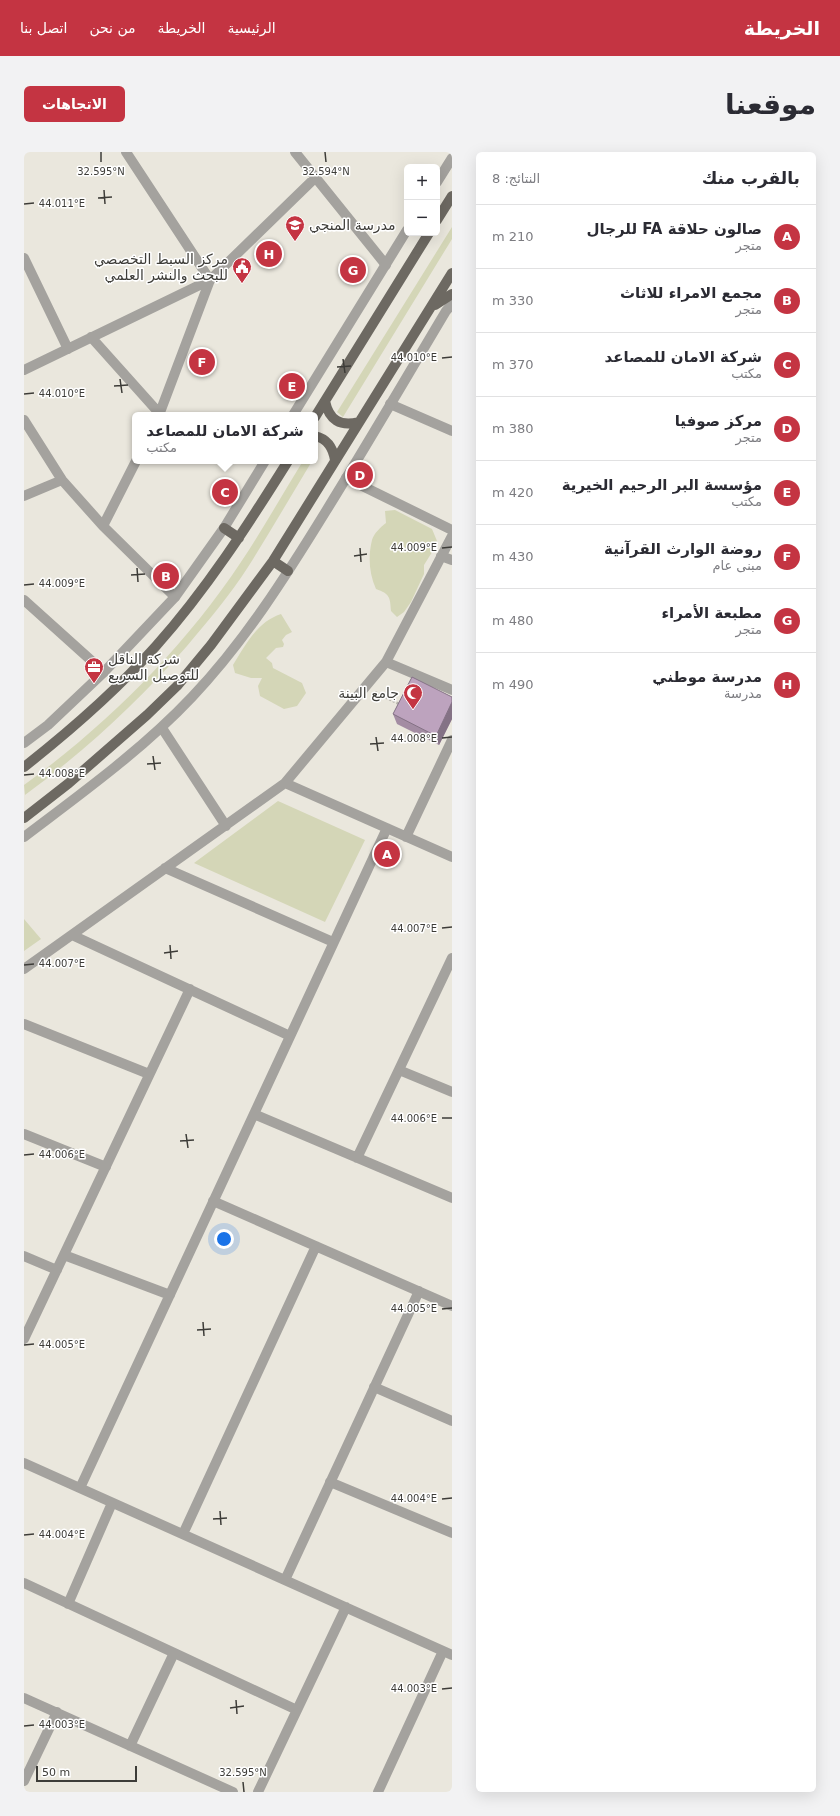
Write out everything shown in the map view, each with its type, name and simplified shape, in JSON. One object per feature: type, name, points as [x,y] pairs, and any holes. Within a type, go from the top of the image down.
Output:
[{"type":"main road","points":[[440,215],[452,196]]},
{"type":"main road","points":[[318,412],[427,236]]},
{"type":"main road","points":[[24,818],[28,811],[69,783],[147,715],[177,686],[211,645],[272,561],[451,276]]},
{"type":"main road","points":[[427,314],[438,301],[452,294]]},
{"type":"main road","points":[[325,401],[330,414],[340,423],[350,424],[359,422]]},
{"type":"main road","points":[[318,436],[321,437],[334,450],[335,460]]},
{"type":"main road","points":[[24,767],[102,701],[162,640],[240,538],[286,464]]},
{"type":"main road","points":[[224,528],[240,538]]},
{"type":"main road","points":[[272,561],[288,572]]},
{"type":"street","points":[[126,152],[210,280]]},
{"type":"street","points":[[295,152],[386,265]]},
{"type":"street","points":[[440,177],[452,157],[448,152]]},
{"type":"street","points":[[24,370],[210,280],[316,177]]},
{"type":"street","points":[[295,412],[404,235]]},
{"type":"street","points":[[24,258],[68,349]]},
{"type":"street","points":[[160,412],[210,280]]},
{"type":"street","points":[[24,837],[112,771],[162,728],[193,696],[250,627],[288,572],[446,311],[452,304]]},
{"type":"street","points":[[91,338],[157,412]]},
{"type":"street","points":[[390,404],[452,431]]},
{"type":"street","points":[[24,420],[62,480],[103,526],[175,597]]},
{"type":"street","points":[[103,526],[134,464]]},
{"type":"street","points":[[24,743],[48,725],[104,672],[175,597],[224,528],[263,464]]},
{"type":"street","points":[[346,478],[452,530]]},
{"type":"street","points":[[24,496],[62,480]]},
{"type":"street","points":[[24,969],[285,783],[386,662],[452,536]]},
{"type":"street","points":[[441,556],[452,560]]},
{"type":"street","points":[[25,601],[104,672]]},
{"type":"street","points":[[386,662],[452,690]]},
{"type":"street","points":[[162,728],[226,826]]},
{"type":"street","points":[[406,836],[452,740]]},
{"type":"street","points":[[285,783],[452,857]]},
{"type":"street","points":[[80,1488],[387,828]]},
{"type":"street","points":[[165,868],[334,942]]},
{"type":"street","points":[[72,935],[290,1036]]},
{"type":"street","points":[[357,1158],[451,964]]},
{"type":"street","points":[[24,1339],[190,989]]},
{"type":"street","points":[[24,1024],[149,1074]]},
{"type":"street","points":[[399,1070],[452,1092]]},
{"type":"street","points":[[254,1114],[452,1198]]},
{"type":"street","points":[[24,1134],[106,1166]]},
{"type":"street","points":[[213,1201],[452,1306]]},
{"type":"street","points":[[183,1534],[316,1246]]},
{"type":"street","points":[[64,1255],[170,1295]]},
{"type":"street","points":[[24,1256],[57,1270]]},
{"type":"street","points":[[285,1580],[419,1291]]},
{"type":"street","points":[[374,1387],[452,1421]]},
{"type":"street","points":[[24,1463],[447,1653],[378,1792]]},
{"type":"street","points":[[330,1482],[452,1533]]},
{"type":"street","points":[[68,1604],[112,1502]]},
{"type":"street","points":[[24,1584],[297,1710]]},
{"type":"street","points":[[258,1792],[346,1607]]},
{"type":"street","points":[[130,1746],[174,1653]]},
{"type":"street","points":[[24,1698],[233,1792]]},
{"type":"street","points":[[24,1782],[57,1712]]},
{"type":"path","points":[[364,688],[405,706]]},
{"type":"green space","points":[[452,227],[452,239],[343,417],[337,412]]},
{"type":"green space","points":[[301,464],[310,464],[248,567],[226,598],[187,646],[149,687],[110,725],[69,761],[25,795],[24,785],[85,737],[114,711],[169,655],[218,594],[265,525]]},
{"type":"green space","points":[[395,510],[432,529],[437,541],[424,565],[424,574],[411,602],[404,612],[397,617],[391,611],[387,594],[376,589],[372,577],[370,559],[373,537],[386,523],[385,511]]},
{"type":"green space","points":[[281,614],[292,632],[286,635],[282,640],[284,644],[283,647],[276,648],[266,658],[272,663],[273,668],[302,683],[306,693],[297,706],[284,709],[260,696],[258,686],[262,678],[251,678],[235,673],[233,665],[259,628],[265,622]]},
{"type":"green space","points":[[278,801],[365,840],[325,922],[194,863]]},
{"type":"green space","points":[[24,919],[41,939],[24,951]]},
{"type":"building","points":[[412,677],[452,697],[452,702],[436,736],[393,714]]},
{"type":"place","name":"مدرسة المنجي","points":[[295,242]]},
{"type":"place","name":"مدرسة موطني","points":[[269,254]]},
{"type":"place","name":"مطبعة الأمراء","points":[[353,270]]},
{"type":"place","name":"مركز السبط التخصصي للبحث والنشر العلمي","points":[[242,284]]},
{"type":"place","name":"روضة الوارث القرآنية","points":[[202,362]]},
{"type":"place","name":"مؤسسة البر الرحيم الخيرية","points":[[292,386]]},
{"type":"place","name":"مركز صوفيا","points":[[360,475]]},
{"type":"place","name":"شركة الامان للمصاعد","points":[[225,492]]},
{"type":"place","name":"مجمع الامراء للاثاث","points":[[166,576]]},
{"type":"place","name":"شركة الناقل للتوصيل السريع","points":[[94,684]]},
{"type":"place","name":"جامع البينة","points":[[413,710]]},
{"type":"place","name":"صالون حلاقة FA للرجال","points":[[387,854]]}]
